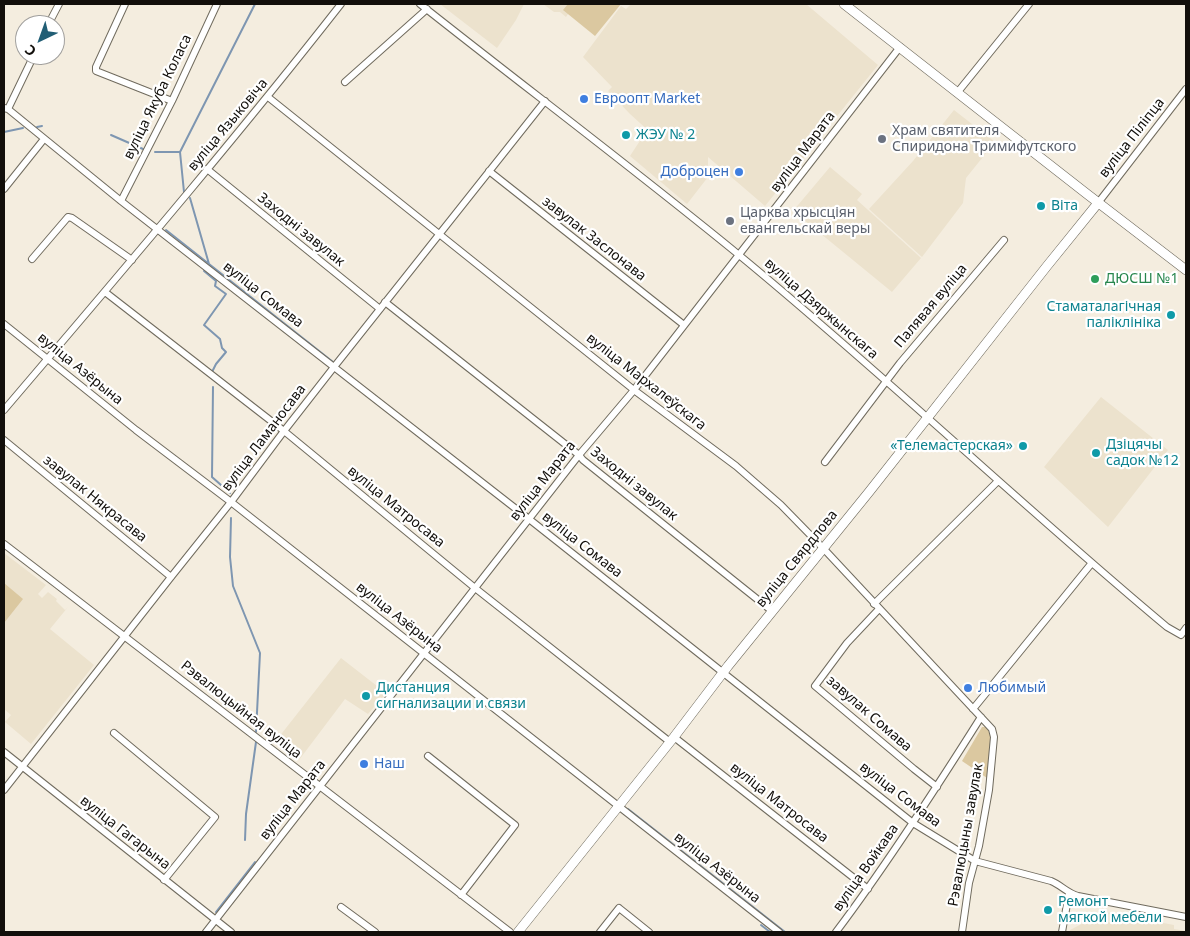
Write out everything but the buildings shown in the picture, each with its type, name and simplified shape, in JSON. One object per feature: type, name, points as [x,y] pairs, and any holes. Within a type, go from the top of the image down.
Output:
[{"type":"main road","points":[[844,4],[1186,270]]},
{"type":"main road","name":"вуліца Свярдлова","points":[[518,932],[1098,203]]},
{"type":"street","points":[[125,4],[96,67],[96,71],[172,101]]},
{"type":"street","name":"вуліца Якуба Коласа","points":[[121,201],[172,101],[217,4]]},
{"type":"street","name":"вуліца Языковіча","points":[[4,410],[159,229],[342,4]]},
{"type":"street","points":[[957,93],[1029,4]]},
{"type":"street","name":"вуліца Дзяржынскага","points":[[345,82],[424,6],[739,255],[928,417],[1092,564],[1167,627],[1183,638],[1186,628]]},
{"type":"street","name":"вуліца Марата","points":[[206,932],[579,455],[634,390],[900,47]]},
{"type":"street","points":[[6,108],[29,65]]},
{"type":"street","name":"вуліца Піліпца","points":[[1098,203],[1186,89]]},
{"type":"street","name":"вуліца Мархалеўскага","points":[[268,97],[634,390],[736,466],[781,505],[981,717]]},
{"type":"street","name":"вуліца Ламаносава","points":[[4,790],[231,502],[385,302],[545,102]]},
{"type":"street","name":"вуліца Сомава","points":[[6,108],[121,201],[529,519],[912,823],[976,861],[1051,881],[1069,893],[1081,897],[1186,917]]},
{"type":"street","points":[[4,190],[44,139]]},
{"type":"street","name":"Заходні завулак","points":[[207,169],[380,310]]},
{"type":"street","name":"завулак Заслонава","points":[[489,171],[684,325]]},
{"type":"street","points":[[32,258],[68,217],[132,260]]},
{"type":"street","name":"Палявая вуліца","points":[[825,462],[886,381],[1004,240]]},
{"type":"street","name":"вуліца Матросава","points":[[105,292],[284,431],[475,588],[868,889]]},
{"type":"street","name":"Заходні завулак","points":[[385,302],[772,611]]},
{"type":"street","name":"вуліца Азёрына","points":[[4,324],[136,430],[231,502],[779,932]]},
{"type":"street","name":"завулак Някрасава","points":[[4,440],[171,577]]},
{"type":"street","points":[[874,604],[998,481]]},
{"type":"street","name":"Рэвалюцыйная вуліца","points":[[4,544],[510,932]]},
{"type":"street","points":[[973,709],[1092,564]]},
{"type":"street","name":"завулак Сомава","points":[[879,609],[847,643],[815,686],[914,770],[937,787]]},
{"type":"street","name":"вуліца Войкава","points":[[836,932],[868,889],[937,787],[981,717]]},
{"type":"street","name":"Рэвалюцыны завулак","points":[[962,932],[969,883],[976,861],[989,790],[994,736],[992,729],[981,717]]},
{"type":"street","points":[[114,733],[215,817],[164,880]]},
{"type":"street","name":"вуліца Гагарына","points":[[4,752],[231,932]]},
{"type":"street","points":[[428,756],[515,825],[461,895]]},
{"type":"street","points":[[1062,932],[1069,893]]},
{"type":"street","points":[[340,907],[375,932]]},
{"type":"street","points":[[600,932],[619,908],[649,932]]},
{"type":"shaded area","points":[[440,4],[524,4],[516,20],[497,48]]},
{"type":"shaded area","points":[[543,4],[575,4],[566,17],[560,12],[554,12]]},
{"type":"shaded area","points":[[568,4],[621,4],[595,36],[563,10]]},
{"type":"shaded area","points":[[631,4],[806,4],[878,65],[765,206],[708,157],[708,165],[704,171],[708,177],[687,204],[630,156],[645,133],[651,133],[608,91],[612,87],[583,57],[621,6],[626,9]]},
{"type":"shaded area","points":[[954,110],[995,142],[966,178],[963,203],[922,257],[869,209],[913,161]]},
{"type":"shaded area","points":[[830,167],[862,194],[857,200],[921,258],[892,292],[793,211]]},
{"type":"shaded area","points":[[1101,397],[1168,450],[1108,527],[1044,467]]},
{"type":"shaded area","points":[[4,553],[46,585],[38,594],[42,598],[48,592],[57,599],[56,601],[65,610],[68,607],[50,629],[94,665],[31,744],[5,722],[11,715],[4,709]]},
{"type":"shaded area","points":[[4,583],[23,599],[4,623]]},
{"type":"shaded area","points":[[341,658],[386,693],[368,714],[345,699],[299,760],[275,742]]},
{"type":"shaded area","points":[[982,727],[986,727],[991,733],[987,778],[962,761]]},
{"type":"shaded area","points":[[1105,912],[1174,925],[1174,929],[1186,932],[1070,932],[1070,930]]},
{"type":"waterway","points":[[155,152],[180,152],[255,4]]},
{"type":"waterway","points":[[37,127],[42,126]]},
{"type":"waterway","points":[[4,132],[23,128]]},
{"type":"waterway","points":[[111,135],[143,149]]},
{"type":"waterway","points":[[180,152],[184,192]]},
{"type":"waterway","points":[[190,198],[209,264]]},
{"type":"waterway","points":[[166,230],[333,362]]},
{"type":"waterway","points":[[204,271],[216,281],[215,286],[226,294],[204,325],[220,339],[222,348],[226,352],[216,364],[211,374]]},
{"type":"waterway","points":[[213,387],[212,477],[230,493]]},
{"type":"waterway","points":[[231,518],[230,557],[233,586],[260,653],[256,732]]},
{"type":"waterway","points":[[245,840],[246,814],[256,742]]},
{"type":"waterway","points":[[628,809],[785,932]]},
{"type":"waterway","points":[[216,912],[255,862]]},
{"type":"waterway","points":[[761,925],[770,932]]},
{"type":"place","name":"Евроопт Market","points":[[584,99]]},
{"type":"place","name":"ЖЭУ № 2","points":[[626,135]]},
{"type":"place","name":"Храм святителя Спиридона Тримифутского","points":[[882,139]]},
{"type":"place","name":"Доброцен","points":[[739,172]]},
{"type":"place","name":"Віта","points":[[1041,206]]},
{"type":"place","name":"Царква хрысціян евангельскай веры","points":[[730,221]]},
{"type":"place","name":"ДЮСШ №1","points":[[1095,279]]},
{"type":"place","name":"Стаматалагічная паліклініка","points":[[1171,315]]},
{"type":"place","name":"«Телемастерская»","points":[[1023,446]]},
{"type":"place","name":"Дзіцячы садок №12","points":[[1096,453]]},
{"type":"place","name":"Любимый","points":[[968,688]]},
{"type":"place","name":"Дистанция сигнализации и связи","points":[[366,696]]},
{"type":"place","name":"Наш","points":[[364,764]]},
{"type":"place","name":"Ремонт мягкой мебели","points":[[1048,910]]}]
